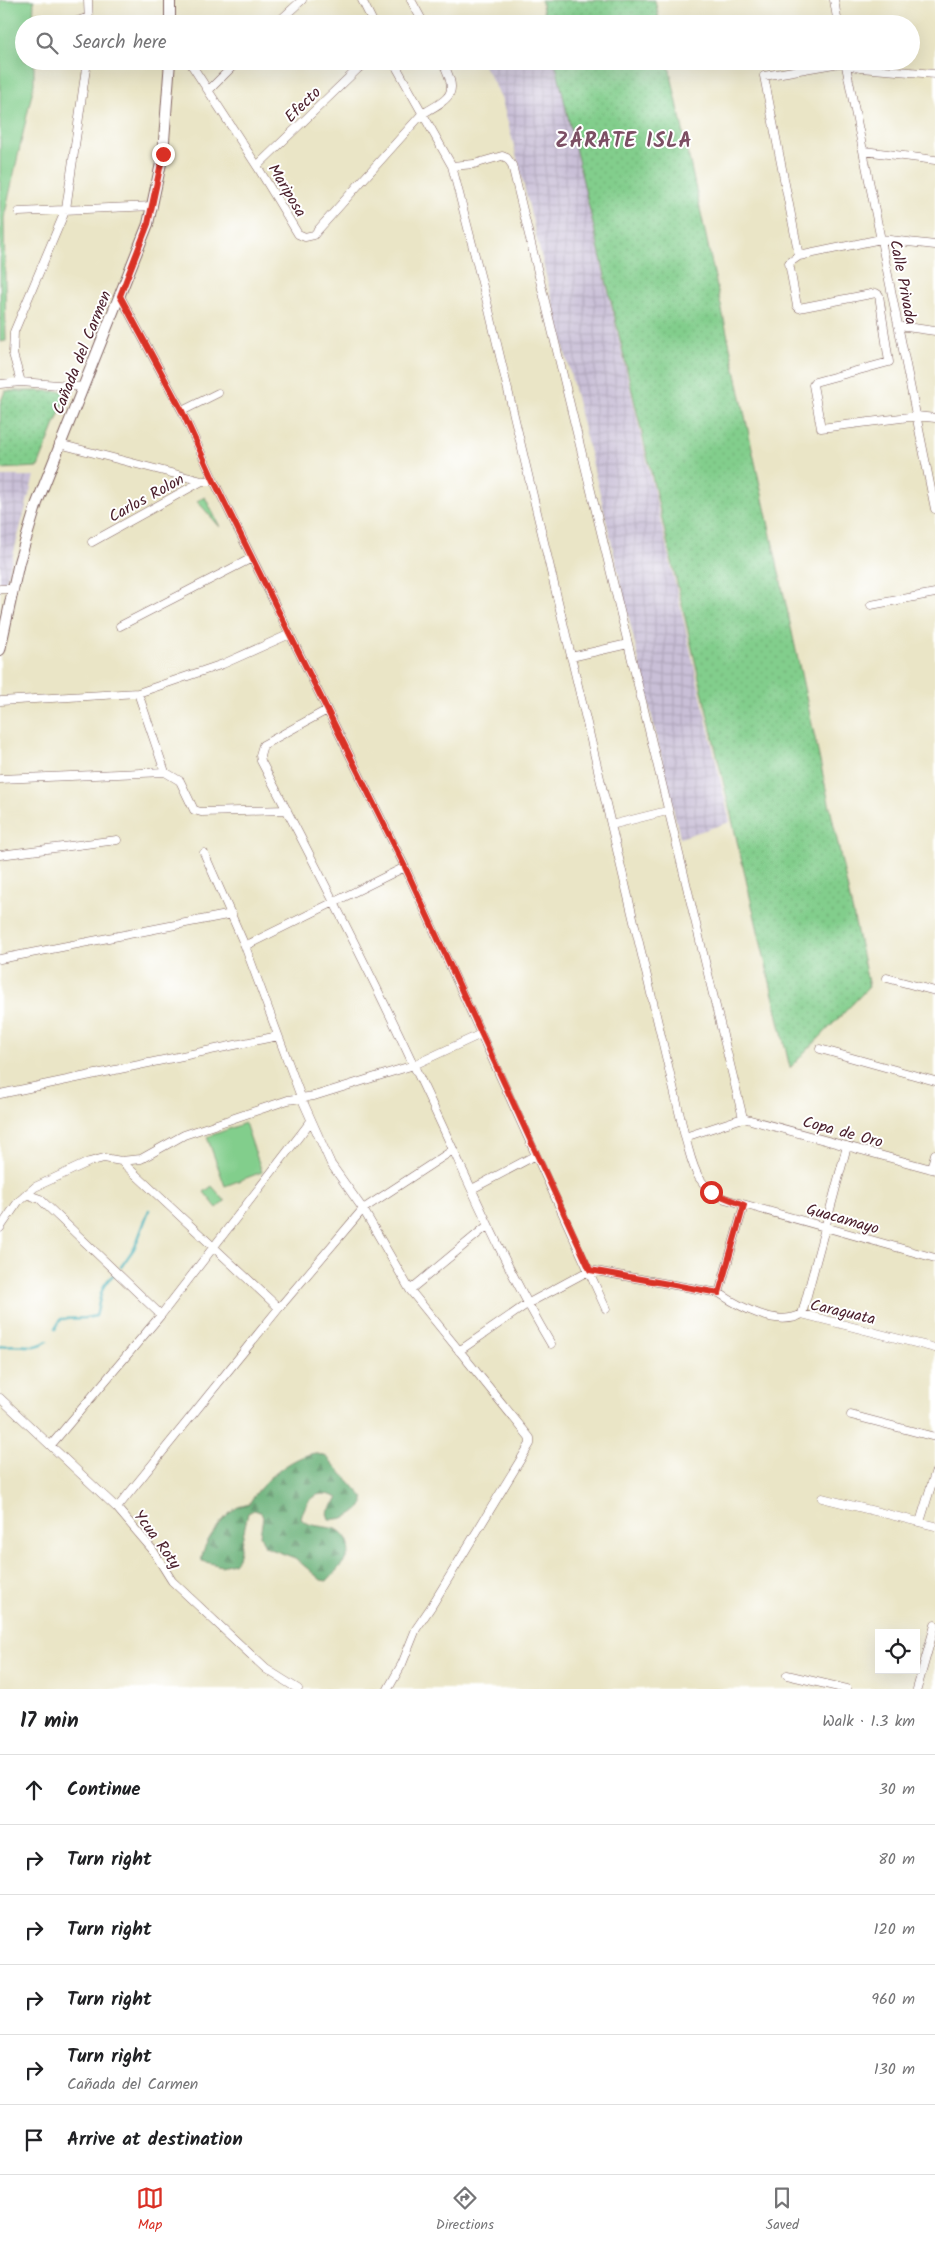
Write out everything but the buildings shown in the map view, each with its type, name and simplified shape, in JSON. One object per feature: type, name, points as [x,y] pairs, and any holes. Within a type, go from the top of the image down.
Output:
[{"type":"street","points":[[88,0],[89,15]]},
{"type":"street","points":[[170,0],[170,15]]},
{"type":"street","points":[[286,15],[302,0]]},
{"type":"street","points":[[362,0],[370,15]]},
{"type":"street","points":[[412,0],[420,15]]},
{"type":"street","points":[[834,0],[836,15]]},
{"type":"street","points":[[21,382],[12,354],[14,332],[66,209],[86,70]]},
{"type":"street","name":"Cañada del Carmen","points":[[0,650],[26,535],[59,444],[141,244],[153,206],[163,154],[169,70]]},
{"type":"street","name":"Mariposa","points":[[195,70],[258,166],[298,234],[309,237],[318,230],[422,114]]},
{"type":"street","points":[[209,90],[229,70]]},
{"type":"street","name":"Efecto","points":[[258,166],[357,70]]},
{"type":"street","name":"Guacamayo","points":[[398,70],[452,166],[685,1136],[697,1177],[703,1186],[725,1199],[935,1258]]},
{"type":"street","points":[[422,114],[442,103],[450,94],[452,80],[447,70]]},
{"type":"street","points":[[791,70],[767,74],[763,77],[799,256]]},
{"type":"street","name":"Calle Privada","points":[[847,70],[935,509]]},
{"type":"street","points":[[902,70],[935,74]]},
{"type":"street","points":[[864,151],[935,160]]},
{"type":"street","points":[[452,166],[474,164],[502,156],[507,158],[512,165],[667,811],[743,1118],[685,1136]]},
{"type":"street","points":[[19,212],[153,206]]},
{"type":"street","points":[[935,245],[881,238],[799,256],[789,263],[797,306],[799,308],[878,294],[890,361],[888,364],[814,384],[821,428],[916,416],[935,418]]},
{"type":"street","points":[[120,296],[182,411],[214,481],[405,867],[590,1270],[606,1309]]},
{"type":"street","points":[[899,326],[935,330]]},
{"type":"street","points":[[0,384],[21,382],[83,387]]},
{"type":"street","points":[[182,411],[218,393]]},
{"type":"street","points":[[59,444],[202,481]]},
{"type":"street","name":"Carlos Rolon","points":[[92,542],[202,481],[214,481]]},
{"type":"street","points":[[120,626],[252,558]]},
{"type":"street","points":[[0,589],[13,589]]},
{"type":"street","points":[[871,605],[935,593]]},
{"type":"street","points":[[0,701],[138,693],[223,664],[290,634]]},
{"type":"street","points":[[571,657],[628,644]]},
{"type":"street","points":[[138,693],[165,772]]},
{"type":"street","points":[[327,710],[262,745],[260,755],[262,761],[414,1065],[472,1189],[487,1226],[527,1304],[551,1344]]},
{"type":"street","points":[[0,779],[165,772],[180,781],[194,810],[201,812],[287,810]]},
{"type":"street","points":[[611,825],[667,811]]},
{"type":"street","points":[[0,855],[117,840]]},
{"type":"street","points":[[204,853],[232,914],[301,1097],[331,1164],[363,1209],[410,1290],[485,1385],[530,1436],[530,1444],[416,1629],[402,1664],[388,1689]]},
{"type":"street","points":[[245,946],[405,867]]},
{"type":"street","points":[[0,959],[232,914]]},
{"type":"street","points":[[887,978],[935,991]]},
{"type":"street","points":[[0,1228],[26,1194],[35,1187],[89,1162],[104,1158],[121,1161],[141,1159],[184,1135],[288,1100],[314,1096],[414,1065],[481,1034]]},
{"type":"street","points":[[0,1094],[278,1036]]},
{"type":"street","points":[[820,1049],[935,1081]]},
{"type":"street","name":"Copa de Oro","points":[[743,1118],[933,1170]]},
{"type":"street","points":[[51,1444],[161,1315],[311,1122]]},
{"type":"street","points":[[802,1314],[847,1146]]},
{"type":"street","points":[[117,1508],[279,1308],[363,1209],[453,1150]]},
{"type":"street","points":[[933,1170],[935,1154]]},
{"type":"street","points":[[472,1189],[536,1155]]},
{"type":"street","points":[[121,1161],[279,1308]]},
{"type":"street","points":[[26,1194],[40,1199],[161,1315]]},
{"type":"street","points":[[719,1293],[744,1205]]},
{"type":"street","points":[[410,1290],[487,1226]]},
{"type":"street","points":[[459,1351],[527,1304],[590,1270]]},
{"type":"street","name":"Caraguata","points":[[590,1270],[719,1293],[732,1302],[767,1316],[782,1319],[796,1318],[802,1314],[935,1348]]},
{"type":"street","name":"Ycua Roty","points":[[0,1398],[117,1508],[152,1550],[172,1581],[266,1669],[298,1689]]},
{"type":"street","points":[[851,1415],[935,1438]]},
{"type":"street","points":[[920,1522],[935,1473]]},
{"type":"street","points":[[822,1498],[935,1526]]},
{"type":"street","points":[[917,1689],[935,1625]]},
{"type":"street","points":[[788,1675],[847,1689]]},
{"type":"shaded area","points":[[486,70],[557,70],[730,822],[680,838],[601,498],[501,97]]},
{"type":"shaded area","points":[[0,476],[34,476],[6,582],[0,582]]},
{"type":"green space","points":[[0,0],[34,0],[33,15],[15,15],[15,70],[34,70],[34,84],[4,218],[6,341],[0,342]]},
{"type":"green space","points":[[541,0],[655,0],[658,15],[544,15]]},
{"type":"green space","points":[[557,70],[670,70],[869,987],[790,1068]]},
{"type":"green space","points":[[5,391],[68,391],[38,467],[0,469],[0,404]]},
{"type":"green space","points":[[205,497],[220,527],[197,501]]},
{"type":"green space","points":[[245,1123],[262,1172],[225,1186],[207,1137]]},
{"type":"green space","points":[[212,1186],[225,1201],[217,1208],[204,1192]]},
{"type":"green space","points":[[315,1453],[327,1457],[364,1498],[364,1504],[356,1511],[340,1519],[329,1519],[327,1513],[338,1498],[331,1495],[318,1495],[309,1500],[306,1505],[301,1519],[309,1524],[338,1530],[344,1535],[349,1544],[349,1550],[344,1561],[327,1581],[321,1580],[295,1558],[265,1547],[260,1535],[263,1517],[260,1512],[254,1510],[248,1513],[238,1558],[234,1563],[221,1566],[202,1561],[202,1555],[209,1540],[226,1516],[238,1507],[249,1504],[261,1487],[287,1465],[306,1455]]},
{"type":"waterway","points":[[121,1267],[135,1247],[149,1210]]},
{"type":"waterway","points":[[55,1329],[61,1319],[96,1316],[103,1287],[115,1274]]},
{"type":"waterway","points":[[0,1347],[6,1345],[36,1346],[47,1341]]},
{"type":"district","name":"ZÁRATE ISLA","points":[[624,140]]},
{"type":"route","points":[[163,154],[148,224],[120,296],[182,411],[214,481],[405,867],[590,1270],[719,1293],[744,1205],[711,1192]]}]
